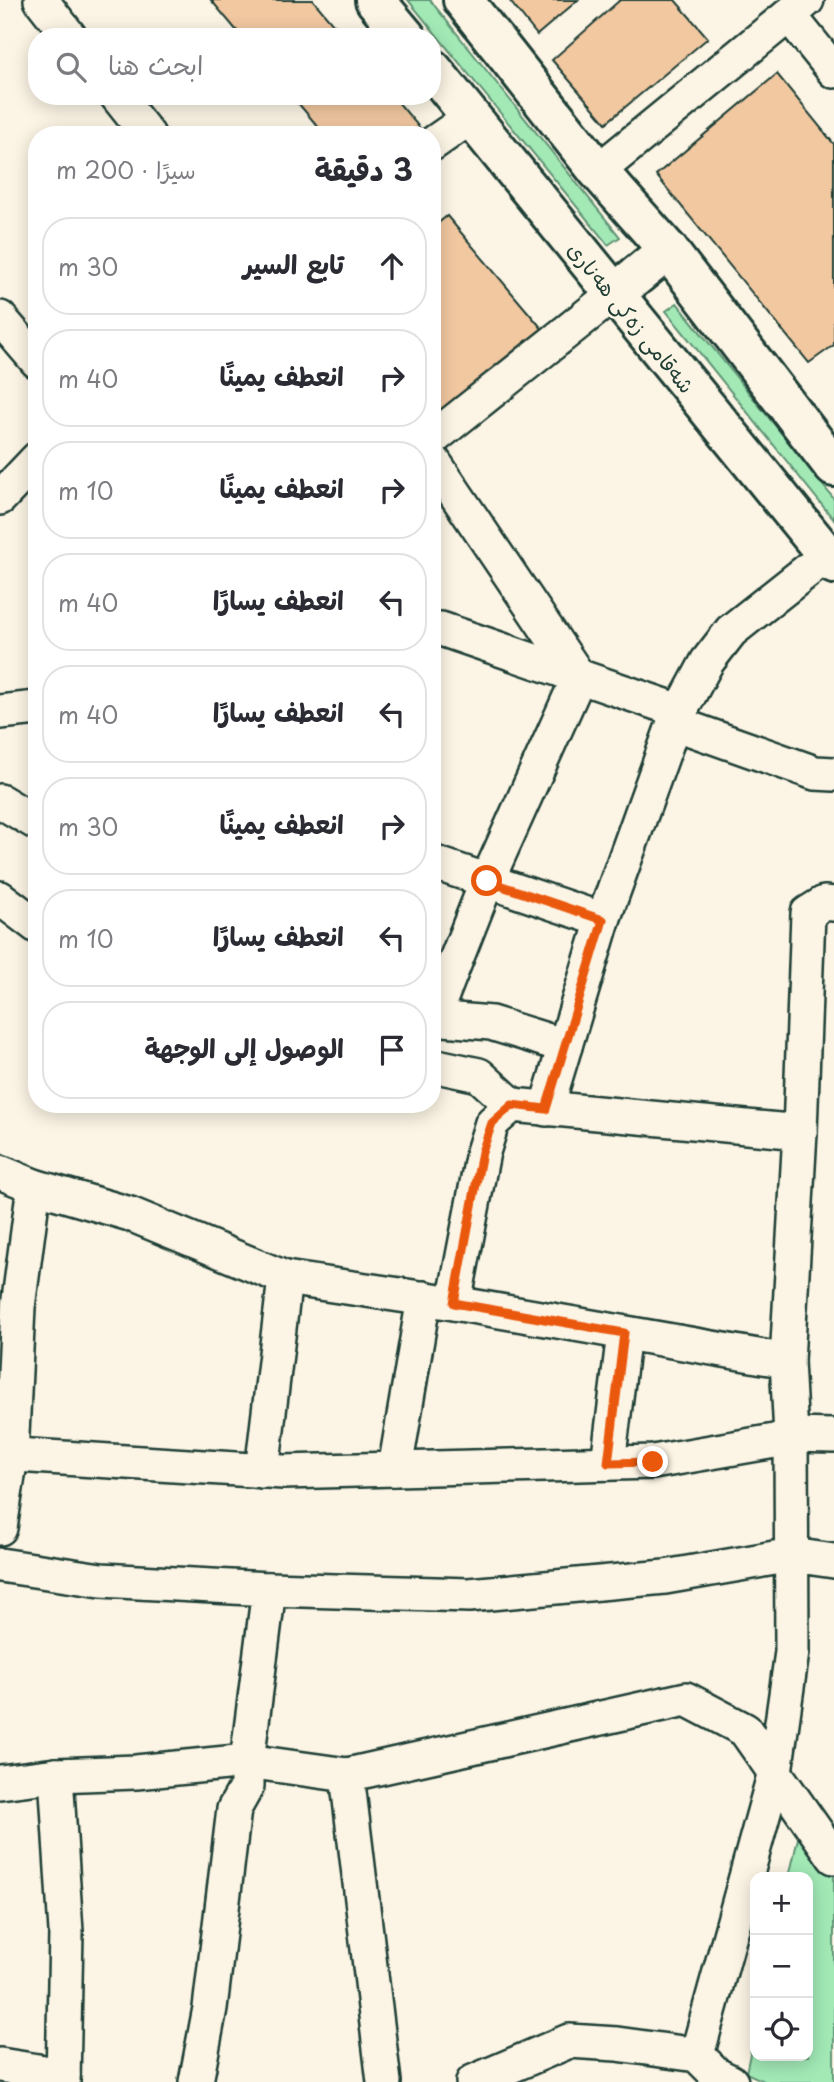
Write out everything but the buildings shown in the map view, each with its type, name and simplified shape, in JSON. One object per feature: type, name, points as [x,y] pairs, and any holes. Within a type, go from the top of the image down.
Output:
[{"type":"main road","points":[[376,0],[399,28]]},
{"type":"main road","points":[[463,0],[598,171],[668,250],[833,464]]},
{"type":"main road","name":"شەقامی زەکی هەناری","points":[[441,80],[830,560]]},
{"type":"main road","points":[[614,294],[668,250]]},
{"type":"street","points":[[41,0],[63,28]]},
{"type":"street","points":[[598,171],[798,7],[834,71]]},
{"type":"street","points":[[124,105],[141,126]]},
{"type":"street","points":[[441,138],[471,117]]},
{"type":"street","points":[[441,432],[614,294]]},
{"type":"street","points":[[0,318],[28,351]]},
{"type":"street","points":[[0,498],[28,468]]},
{"type":"street","points":[[441,472],[579,677]]},
{"type":"street","points":[[546,1109],[603,920],[677,717],[707,662],[731,631],[830,560]]},
{"type":"street","points":[[441,629],[579,677],[815,774],[834,774]]},
{"type":"street","points":[[441,998],[487,881],[579,677]]},
{"type":"street","points":[[0,712],[28,709]]},
{"type":"street","points":[[0,801],[28,818]]},
{"type":"street","points":[[441,865],[603,920]]},
{"type":"street","points":[[0,898],[28,919]]},
{"type":"street","points":[[472,2082],[569,2041],[617,2044],[715,2073],[775,1772],[792,1653],[791,1435],[787,1361],[800,1132],[808,913],[824,903],[834,904]]},
{"type":"street","points":[[441,1019],[491,1023],[565,1046]]},
{"type":"street","points":[[441,1067],[479,1075],[512,1105],[800,1132]]},
{"type":"street","points":[[395,1469],[482,1152],[492,1123],[512,1105]]},
{"type":"street","points":[[0,1172],[34,1186],[130,1214],[285,1278],[439,1301],[787,1361]]},
{"type":"street","points":[[0,1528],[18,1307],[34,1186]]},
{"type":"street","points":[[262,1471],[285,1278]]},
{"type":"street","points":[[608,1463],[624,1333]]},
{"type":"street","points":[[5,1455],[262,1471],[395,1469],[653,1462],[775,1441],[791,1435],[834,1436]]},
{"type":"street","points":[[0,1565],[101,1580],[269,1589],[469,1595],[665,1577],[792,1555],[834,1561]]},
{"type":"street","points":[[196,2082],[211,2007],[234,1809],[247,1786],[247,1761],[269,1589]]},
{"type":"street","points":[[0,1782],[56,1775],[136,1772],[247,1761],[347,1775],[685,1699],[745,1730],[834,1857]]},
{"type":"street","points":[[0,2065],[63,2079],[66,1932],[56,1775]]},
{"type":"street","points":[[347,1775],[384,2082]]},
{"type":"green space","points":[[408,0],[430,0],[620,237],[608,245],[441,40],[441,28],[431,28]]},
{"type":"green space","points":[[677,303],[834,499],[834,520],[666,311]]},
{"type":"green space","points":[[801,1825],[834,1869],[834,2082],[766,2082],[746,2073],[750,2054],[750,2061],[813,2061],[813,1872],[790,1872]]},
{"type":"route","points":[[487,881],[603,920],[546,1109],[512,1105],[492,1123],[482,1152],[454,1303],[624,1333],[608,1463],[653,1462]]}]
